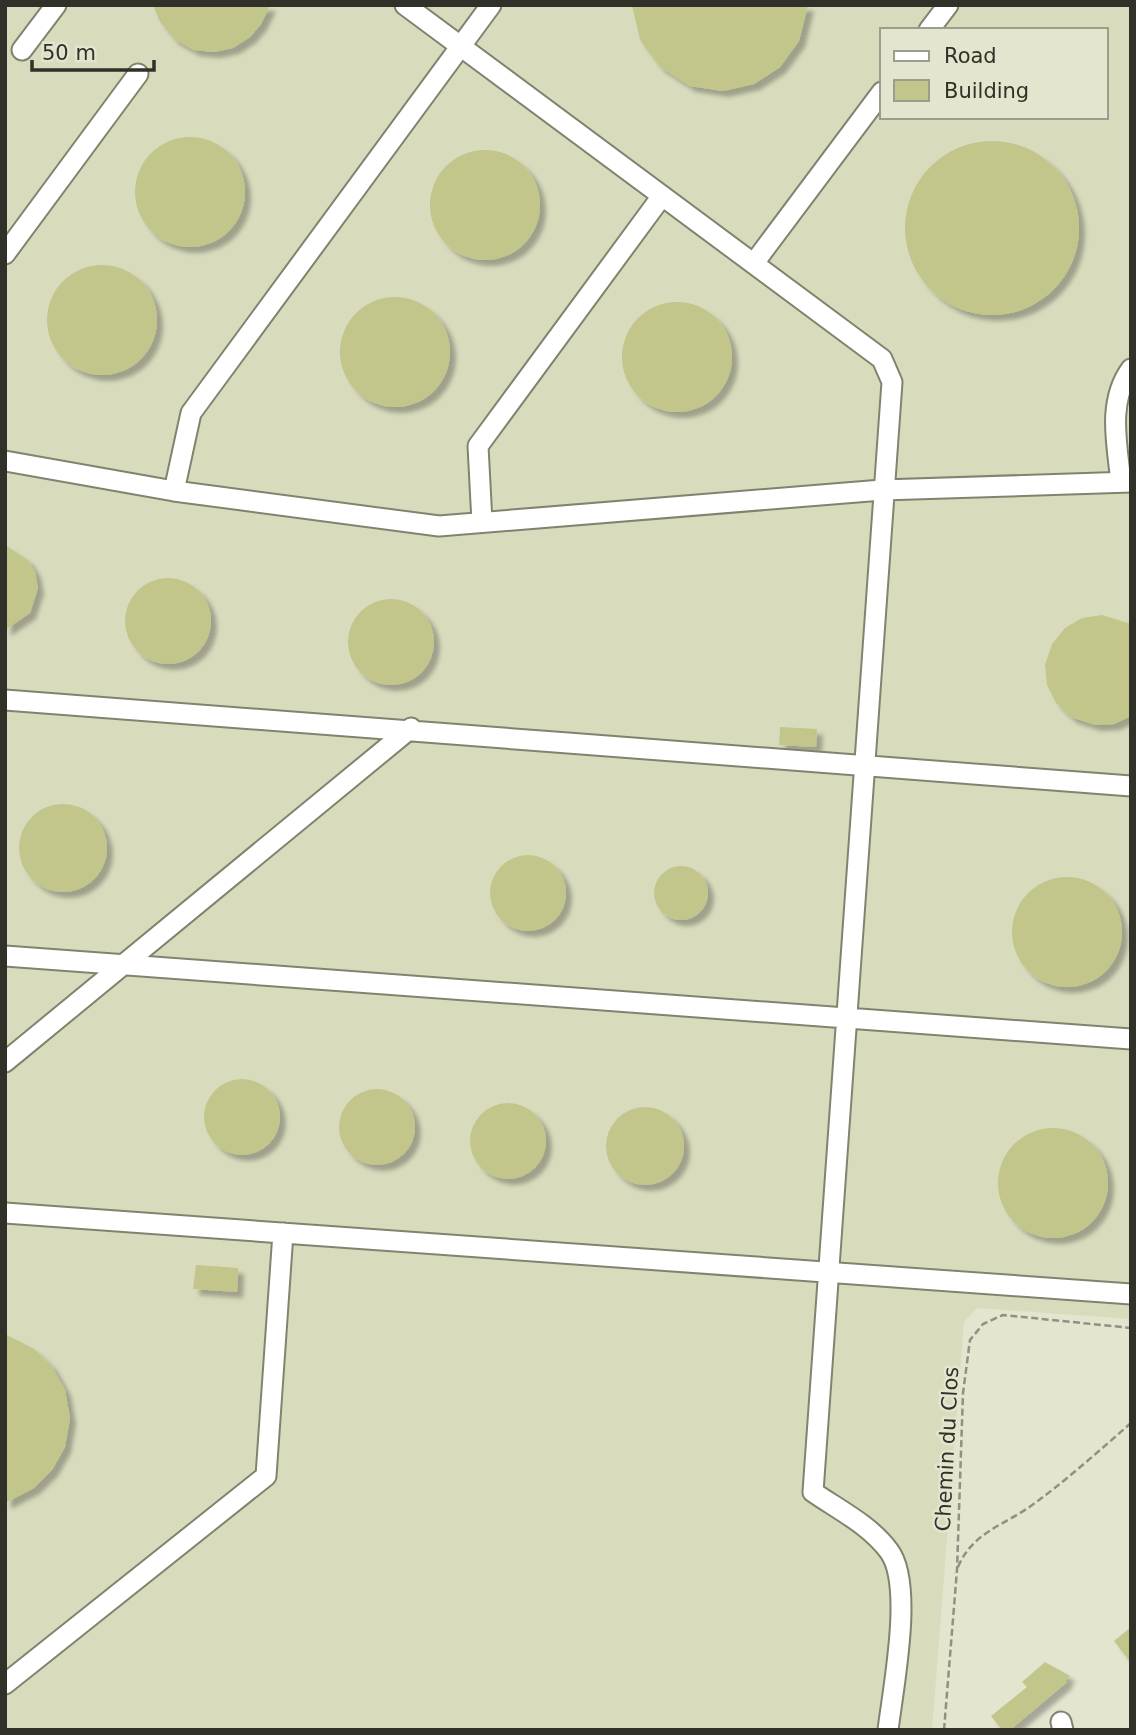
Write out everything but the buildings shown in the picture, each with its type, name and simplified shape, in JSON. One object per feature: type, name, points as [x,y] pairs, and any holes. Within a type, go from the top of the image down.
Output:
[{"type":"lane","points":[[22,50],[56,5]]},
{"type":"lane","points":[[405,5],[882,359],[892,382],[882,490],[813,1492],[869,1528],[891,1553],[902,1601],[888,1730]]},
{"type":"lane","points":[[174,491],[191,413],[491,5]]},
{"type":"lane","points":[[930,28],[947,5]]},
{"type":"lane","points":[[5,254],[138,74]]},
{"type":"lane","points":[[754,263],[880,95]]},
{"type":"lane","points":[[482,522],[478,446],[662,196]]},
{"type":"lane","points":[[5,461],[174,491],[439,526],[882,490],[1126,482],[1117,447],[1115,405],[1124,379],[1131,369]]},
{"type":"lane","points":[[5,700],[411,728],[864,768],[1131,786]]},
{"type":"lane","points":[[5,1062],[411,728]]},
{"type":"lane","points":[[5,956],[1131,1040]]},
{"type":"lane","points":[[5,1213],[1131,1294]]},
{"type":"lane","points":[[5,1684],[266,1476],[283,1233]]},
{"type":"path","name":"Chemin du Clos","points":[[944,1730],[957,1570],[963,1393],[970,1340],[983,1324],[1003,1315],[1131,1328]]},
{"type":"path","points":[[957,1570],[965,1550],[984,1533],[1032,1506],[1131,1423]]},
{"type":"shaded area","points":[[5,5],[1131,5],[1131,1319],[977,1308],[964,1322],[932,1730],[5,1730]]}]
